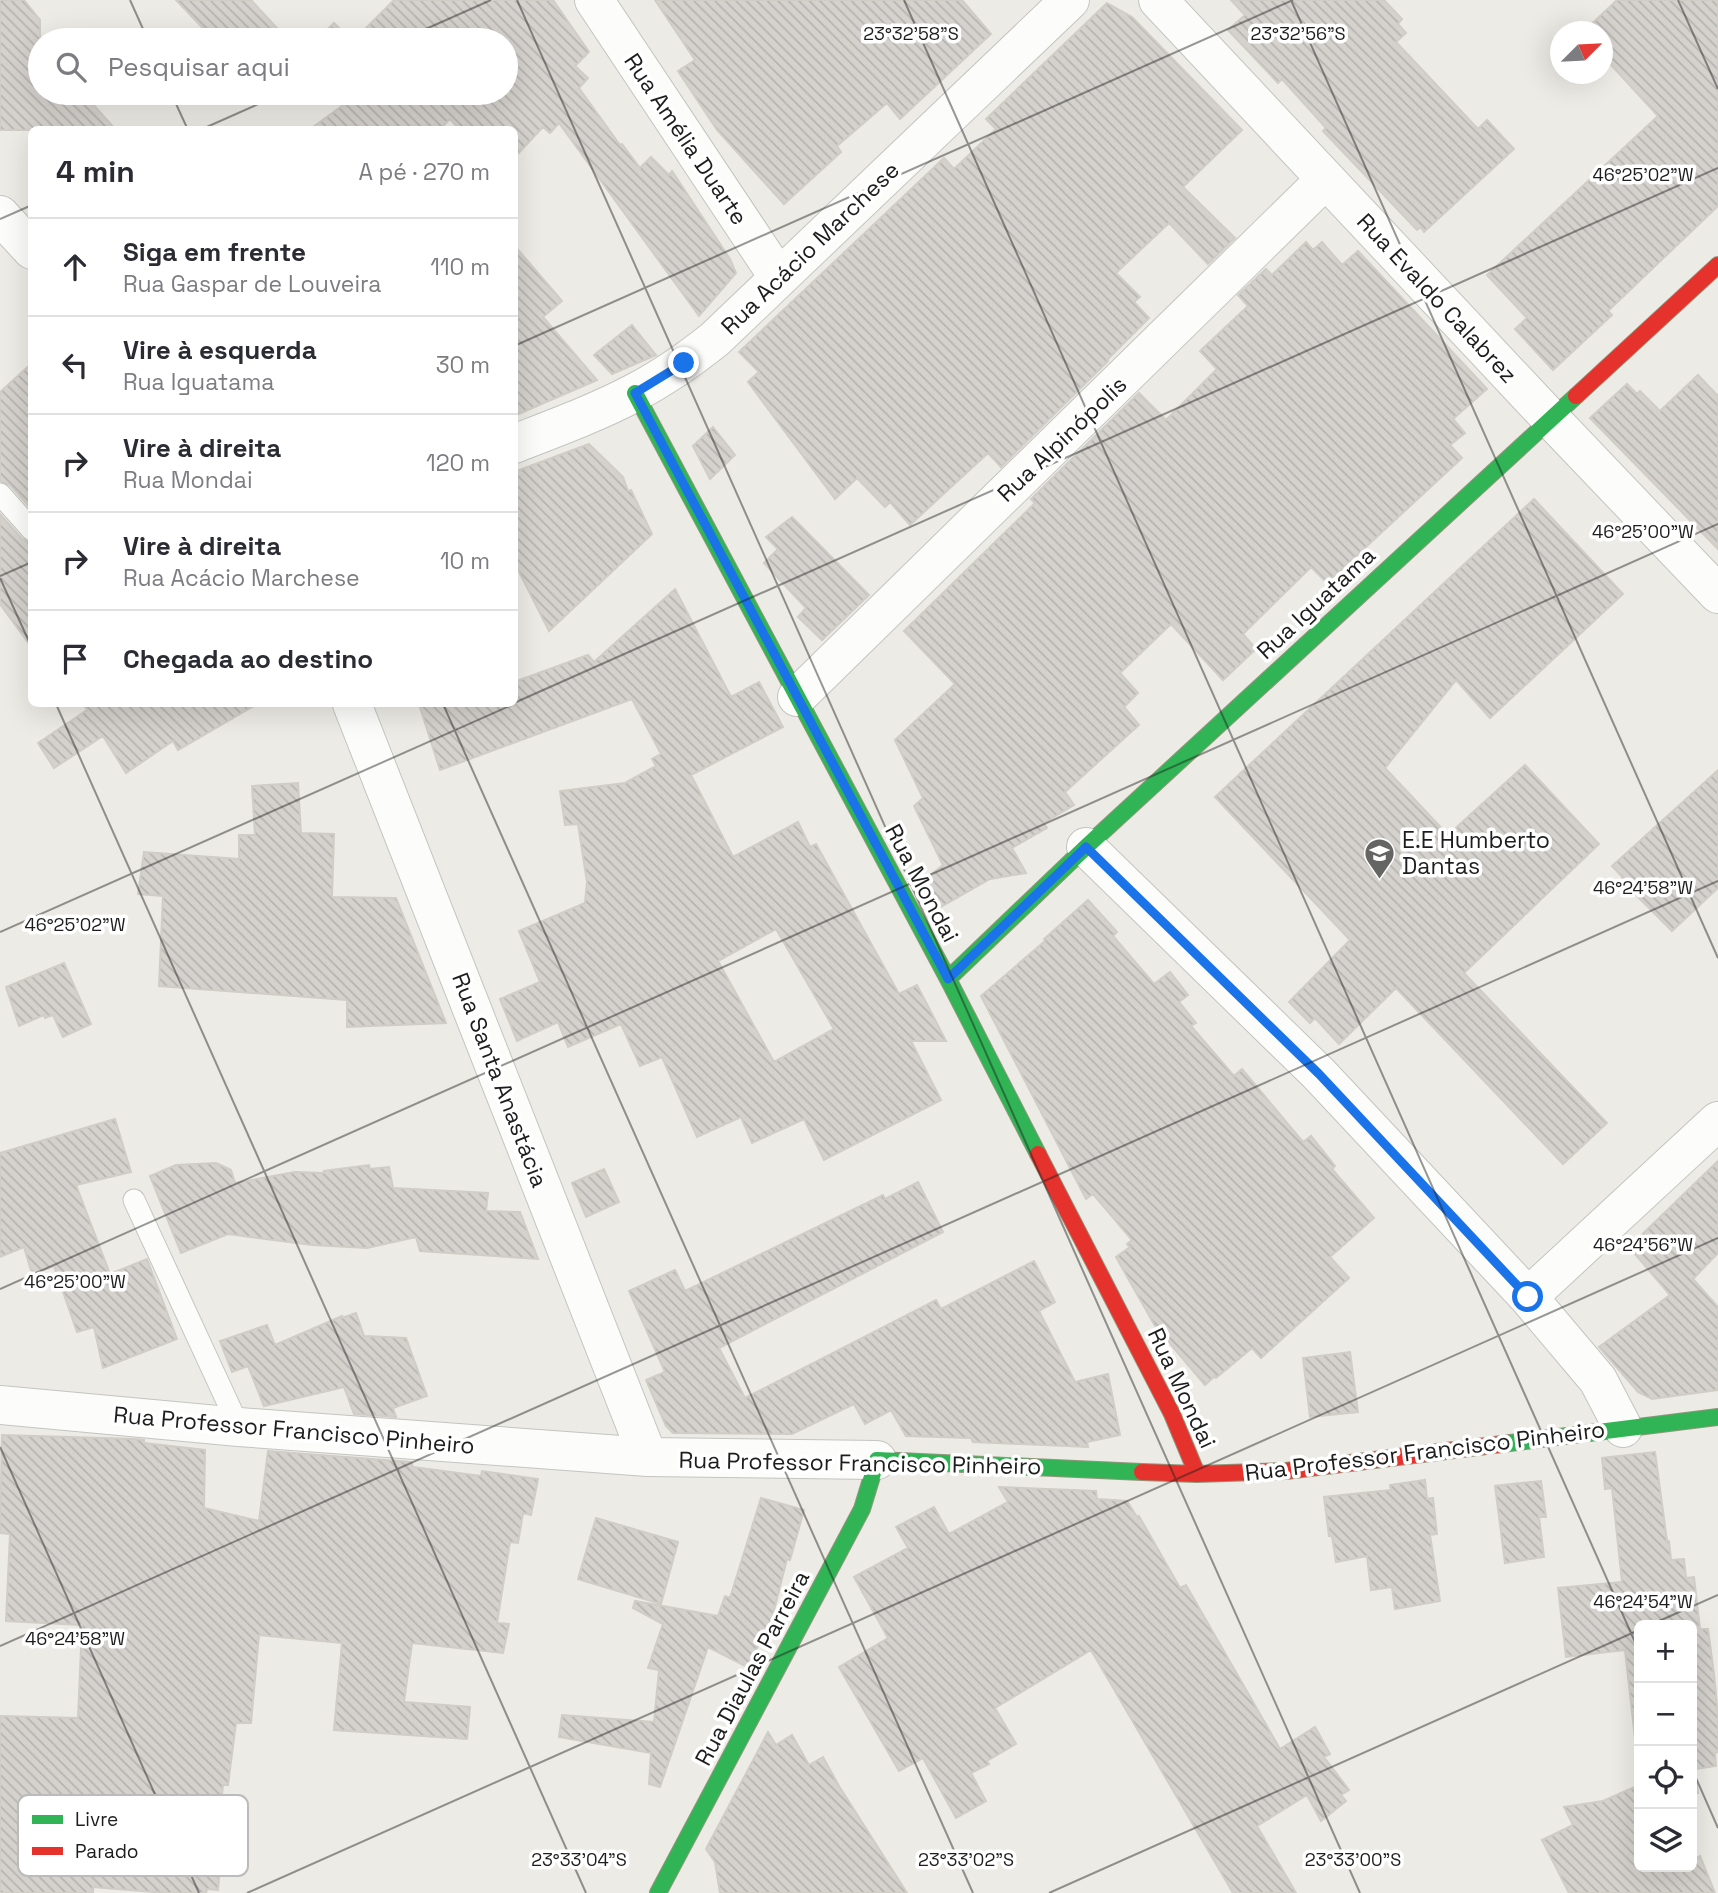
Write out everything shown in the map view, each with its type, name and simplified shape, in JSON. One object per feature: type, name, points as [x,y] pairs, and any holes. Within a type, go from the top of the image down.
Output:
[{"type":"street","name":"Rua Amélia Duarte","points":[[594,0],[779,278]]},
{"type":"street","name":"Rua Acácio Marchese","points":[[518,442],[635,393],[684,363],[715,339],[1070,0]]},
{"type":"street","name":"Rua Evaldo Calabrez","points":[[1158,0],[1718,594]]},
{"type":"street","name":"Rua Alpinópolis","points":[[797,697],[1326,180]]},
{"type":"street","points":[[0,215],[28,246]]},
{"type":"street","name":"Rua Iguatama","points":[[948,979],[1086,847],[1718,265]]},
{"type":"street","name":"Rua Mondai","points":[[635,393],[948,979],[1172,1414],[1197,1474]]},
{"type":"street","name":"Rua Santa Anastácia","points":[[353,707],[648,1457]]},
{"type":"street","points":[[1086,847],[1319,1074],[1528,1297],[1598,1380],[1623,1428]]},
{"type":"street","points":[[1528,1297],[1718,1121]]},
{"type":"street","name":"Rua Professor Francisco Pinheiro","points":[[0,1405],[239,1427],[648,1457],[877,1460],[1197,1474],[1286,1471],[1718,1417]]},
{"type":"street","name":"Rua Diaulas Parreira","points":[[658,1893],[862,1509],[877,1460]]},
{"type":"lane","points":[[0,495],[28,526]]},
{"type":"lane","points":[[134,1200],[239,1427]]},
{"type":"building","points":[[0,0],[24,0],[40,20],[40,28],[28,28],[28,105],[94,105],[112,126],[28,126],[28,130],[0,130]]},
{"type":"building","points":[[176,0],[251,0],[277,28],[203,28]]},
{"type":"building","points":[[394,0],[553,0],[589,52],[575,66],[588,78],[579,88],[640,168],[651,157],[669,175],[672,171],[730,259],[736,273],[699,316],[559,123],[550,133],[543,127],[518,154],[518,126],[456,126],[450,119],[443,126],[314,126],[343,105],[518,105],[518,28],[366,28]]},
{"type":"building","points":[[655,0],[962,0],[991,34],[900,119],[887,103],[837,146],[841,152],[784,204],[717,130],[678,71],[695,60]]},
{"type":"building","points":[[1231,0],[1384,0],[1402,19],[1398,24],[1406,33],[1396,42],[1478,129],[1487,120],[1514,149],[1424,232],[1421,227],[1417,230],[1323,131],[1326,128],[1282,79],[1278,83],[1228,30],[1245,15]]},
{"type":"building","points":[[1617,0],[1718,0],[1718,206],[1608,311],[1612,315],[1553,370],[1515,329],[1527,318],[1487,275],[1658,116],[1613,67],[1613,21],[1595,21]]},
{"type":"building","points":[[1107,3],[1132,17],[1242,130],[1183,187],[1235,238],[1208,264],[1169,223],[1116,273],[1140,297],[1134,302],[1149,318],[1001,467],[988,453],[910,525],[890,502],[885,507],[857,478],[835,499],[748,382],[759,372],[739,352],[944,158],[954,169],[996,129],[986,119]]},
{"type":"building","points":[[1306,242],[1313,250],[1322,242],[1342,265],[1358,251],[1487,389],[1453,419],[1465,433],[1450,445],[1462,458],[1327,583],[1311,567],[1243,634],[1256,649],[1223,680],[1171,624],[1120,673],[1138,693],[1124,707],[1139,725],[1065,792],[1074,805],[1044,823],[1047,828],[1012,848],[1026,873],[990,879],[937,909],[923,881],[943,865],[914,806],[923,798],[895,740],[955,684],[904,631],[1035,503],[1031,499],[1139,393],[1166,420],[1217,369],[1200,351],[1248,306],[1238,295],[1266,269],[1272,275]]},
{"type":"building","points":[[518,250],[562,301],[543,317],[597,380],[518,414]]},
{"type":"building","points":[[632,325],[656,355],[612,374],[594,355]]},
{"type":"building","points":[[28,367],[28,505],[10,485],[0,481],[0,392]]},
{"type":"building","points":[[1698,375],[1718,396],[1718,549],[1590,418],[1627,384],[1637,394],[1640,391],[1660,411]]},
{"type":"building","points":[[713,427],[735,455],[710,479],[693,446]]},
{"type":"building","points":[[589,444],[623,477],[652,534],[549,631],[518,570],[518,471]]},
{"type":"building","points":[[1534,499],[1623,594],[1490,718],[1456,680],[1385,768],[1448,835],[1525,765],[1599,844],[1464,973],[1607,1123],[1563,1164],[1396,988],[1339,1044],[1315,1018],[1310,1023],[1289,1002],[1350,940],[1215,797]]},
{"type":"building","points":[[0,514],[22,539],[28,541],[28,642],[0,604]]},
{"type":"building","points":[[792,517],[869,595],[822,640],[798,617],[806,608],[764,563],[778,549],[766,537]]},
{"type":"building","points":[[675,589],[731,697],[759,682],[783,727],[691,775],[733,857],[798,822],[810,847],[816,844],[899,994],[917,985],[946,1041],[911,1041],[941,1100],[824,1160],[804,1119],[752,1143],[741,1117],[697,1137],[662,1057],[640,1066],[621,1024],[568,1047],[558,1022],[517,1041],[500,999],[540,982],[519,931],[585,903],[587,882],[578,824],[565,825],[560,791],[625,783],[656,766],[652,759],[661,754],[632,699],[440,770],[420,707],[518,707],[518,681],[588,655],[594,662]],"holes":[[[776,929],[834,1029],[774,1062],[718,961]]]},
{"type":"building","points":[[85,707],[252,707],[178,750],[173,741],[126,773],[103,736],[54,768],[38,743],[87,710]]},
{"type":"building","points":[[1718,770],[1718,888],[1672,931],[1612,866]]},
{"type":"building","points":[[298,783],[301,833],[334,834],[332,897],[396,898],[446,1023],[347,1027],[347,1000],[159,986],[163,896],[138,894],[144,852],[239,859],[239,835],[255,835],[252,786]]},
{"type":"building","points":[[1088,900],[1117,932],[1113,936],[1154,984],[1170,972],[1188,995],[1179,1002],[1196,1023],[1191,1026],[1234,1076],[1242,1069],[1303,1142],[1311,1136],[1335,1166],[1332,1169],[1374,1218],[1330,1257],[1349,1278],[1261,1358],[1252,1348],[1205,1385],[1155,1326],[1116,1257],[1130,1247],[1127,1244],[1132,1240],[1093,1194],[1086,1199],[981,996]]},
{"type":"building","points":[[64,963],[91,1024],[63,1037],[53,1015],[45,1018],[44,1015],[19,1026],[6,987]]},
{"type":"building","points":[[115,1119],[131,1172],[76,1185],[110,1274],[147,1259],[177,1339],[103,1368],[94,1327],[77,1332],[54,1266],[32,1274],[24,1247],[0,1257],[0,1153]]},
{"type":"building","points":[[1718,1161],[1718,1253],[1693,1279],[1718,1307],[1718,1390],[1652,1399],[1638,1392],[1599,1347],[1670,1295],[1629,1247]]},
{"type":"building","points":[[216,1163],[231,1170],[235,1183],[295,1172],[324,1173],[369,1165],[370,1169],[389,1167],[393,1188],[488,1193],[486,1211],[520,1212],[538,1259],[420,1251],[416,1237],[367,1248],[312,1245],[228,1234],[181,1253],[150,1176],[176,1165]]},
{"type":"building","points":[[604,1169],[619,1202],[586,1217],[572,1183]]},
{"type":"building","points":[[918,1182],[943,1232],[719,1348],[745,1398],[936,1300],[941,1309],[1034,1261],[1055,1302],[1039,1311],[1075,1382],[1108,1374],[1120,1435],[1087,1442],[1088,1447],[906,1436],[891,1410],[865,1424],[854,1404],[792,1434],[673,1433],[666,1426],[646,1380],[665,1372],[629,1291],[675,1270],[685,1291],[883,1195],[885,1199]]},
{"type":"building","points":[[356,1313],[364,1336],[406,1338],[427,1396],[393,1408],[396,1417],[354,1414],[344,1387],[264,1406],[248,1366],[232,1372],[220,1341],[267,1325],[275,1345],[342,1316]]},
{"type":"building","points":[[1350,1352],[1358,1412],[1310,1417],[1303,1358]]},
{"type":"building","points":[[2,1435],[134,1439],[144,1440],[144,1443],[205,1450],[204,1508],[259,1521],[268,1451],[411,1462],[413,1467],[481,1476],[482,1471],[538,1479],[531,1515],[523,1513],[518,1543],[510,1542],[497,1623],[509,1624],[503,1653],[412,1643],[404,1702],[470,1707],[467,1739],[334,1730],[342,1643],[259,1635],[251,1723],[236,1723],[228,1785],[223,1785],[222,1795],[18,1795],[18,1876],[219,1876],[218,1890],[207,1889],[206,1893],[166,1893],[93,1887],[93,1893],[0,1893],[0,1716],[78,1718],[82,1625],[6,1621],[10,1534],[0,1533]]},
{"type":"building","points":[[1655,1452],[1671,1560],[1684,1559],[1686,1578],[1694,1577],[1700,1629],[1708,1629],[1718,1716],[1716,1766],[1697,1769],[1697,1620],[1634,1620],[1634,1730],[1625,1650],[1566,1657],[1558,1588],[1622,1582],[1612,1488],[1605,1489],[1602,1458]]},
{"type":"building","points":[[1425,1480],[1427,1499],[1433,1498],[1437,1534],[1430,1535],[1440,1601],[1395,1609],[1392,1587],[1371,1590],[1367,1556],[1336,1562],[1332,1536],[1329,1536],[1324,1497],[1391,1490],[1390,1485]]},
{"type":"building","points":[[1541,1481],[1546,1517],[1539,1517],[1544,1557],[1505,1563],[1495,1486]]},
{"type":"building","points":[[999,1487],[1096,1491],[1097,1499],[1127,1501],[1137,1517],[1139,1516],[1180,1588],[1186,1585],[1280,1749],[1315,1727],[1330,1754],[1324,1757],[1349,1790],[1341,1795],[1346,1801],[1321,1821],[1307,1795],[1257,1826],[1296,1893],[1233,1893],[1091,1650],[995,1708],[1016,1744],[987,1761],[989,1764],[971,1773],[986,1801],[956,1818],[923,1758],[899,1771],[839,1667],[888,1638],[854,1577],[908,1548],[896,1527],[934,1507],[949,1534],[1008,1502]]},
{"type":"building","points":[[761,1498],[804,1510],[790,1560],[787,1559],[771,1622],[747,1667],[708,1647],[660,1787],[649,1784],[651,1753],[559,1737],[562,1715],[654,1722],[659,1670],[648,1668],[663,1624],[633,1608],[635,1601],[718,1616],[725,1596],[730,1598]]},
{"type":"building","points":[[596,1518],[678,1542],[661,1604],[578,1579]]},
{"type":"building","points":[[768,1732],[776,1745],[792,1735],[809,1765],[823,1757],[907,1893],[720,1893],[715,1862],[706,1849]]},
{"type":"building","points":[[1634,1787],[1634,1872],[1697,1872],[1697,1858],[1700,1856],[1715,1893],[1569,1893],[1542,1840],[1573,1825],[1564,1807],[1603,1801]]},
{"type":"traffic: fast","points":[[635,393],[948,979],[1038,1154]]},
{"type":"traffic: fast","points":[[948,979],[1086,847],[1576,396]]},
{"type":"traffic: fast","points":[[1502,1444],[1718,1417]]},
{"type":"traffic: fast","points":[[658,1893],[862,1509],[877,1460],[1142,1472]]},
{"type":"traffic: jam","points":[[1576,396],[1718,265]]},
{"type":"traffic: jam","points":[[1038,1154],[1172,1414],[1197,1474]]},
{"type":"traffic: jam","points":[[1142,1472],[1197,1474],[1286,1471],[1502,1444]]},
{"type":"place","name":"E.E Humberto Dantas","points":[[1379,880]]},
{"type":"route","points":[[684,363],[635,393],[948,979],[1086,847],[1319,1074],[1528,1297]]}]
